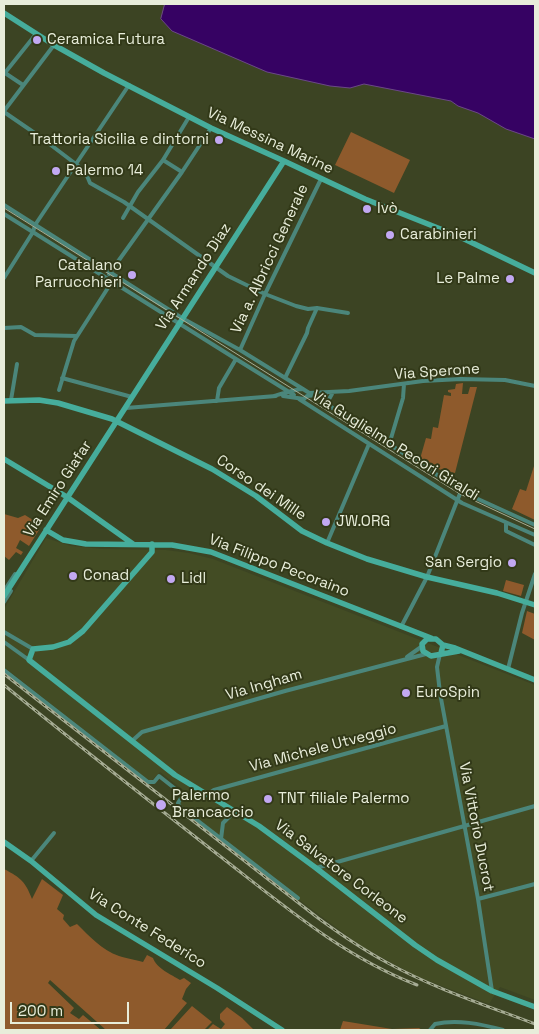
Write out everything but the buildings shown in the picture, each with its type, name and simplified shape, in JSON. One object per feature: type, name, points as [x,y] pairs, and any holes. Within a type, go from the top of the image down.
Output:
[{"type":"street","name":"Via Messina Marine","points":[[4,13],[54,45],[210,128],[392,211],[458,236],[535,272]]},
{"type":"street","points":[[23,85],[4,73],[36,34]]},
{"type":"street","points":[[54,45],[4,111],[85,172],[90,183],[129,206],[228,276],[265,294],[296,306],[348,313]]},
{"type":"street","points":[[4,278],[36,225],[129,85]]},
{"type":"street","points":[[123,218],[129,206],[163,160],[188,117]]},
{"type":"street","points":[[106,278],[182,172],[210,128]]},
{"type":"street","points":[[163,160],[182,172]]},
{"type":"street","name":"Via Armando Diaz","points":[[126,408],[180,320],[216,268],[284,161]]},
{"type":"street","name":"Via a. Albricci Generale","points":[[240,350],[321,179]]},
{"type":"street","points":[[4,205],[110,272],[180,320]]},
{"type":"street","points":[[4,214],[112,282],[180,320]]},
{"type":"street","points":[[59,390],[76,336],[116,276]]},
{"type":"street","points":[[285,378],[317,308]]},
{"type":"street","name":"Via Guglielmo Pecori Giraldi","points":[[180,320],[240,350],[306,392]]},
{"type":"street","name":"Via Guglielmo Pecori Giraldi","points":[[180,320],[236,360],[283,387],[457,500],[535,535]]},
{"type":"street","points":[[4,328],[21,328],[35,336],[76,336]]},
{"type":"street","points":[[217,401],[219,388],[236,360]]},
{"type":"street","points":[[11,400],[17,364]]},
{"type":"street","points":[[62,378],[132,398]]},
{"type":"street","name":"Via Sperone","points":[[341,392],[440,380],[480,379],[510,381],[535,386]]},
{"type":"street","points":[[389,445],[403,398],[404,384]]},
{"type":"street","points":[[281,394],[283,387]]},
{"type":"street","points":[[274,396],[281,394],[295,395],[305,399],[306,392]]},
{"type":"street","points":[[126,408],[295,395],[306,392],[341,392]]},
{"type":"street","points":[[306,392],[313,396],[341,392]]},
{"type":"street","points":[[330,407],[328,400],[332,394]]},
{"type":"street","name":"Via Guglielmo Pecori Giraldi","points":[[313,396],[461,491],[535,525]]},
{"type":"street","name":"Corso dei Mille","points":[[4,401],[39,400],[117,421],[212,469],[256,496],[302,530],[327,543],[367,559],[498,593],[535,605]]},
{"type":"street","name":"Via Emiro Giafar","points":[[4,596],[67,496],[126,408]]},
{"type":"street","points":[[327,543],[369,444]]},
{"type":"street","points":[[4,459],[67,496],[133,544]]},
{"type":"street","points":[[401,626],[427,576],[461,491]]},
{"type":"street","points":[[506,523],[506,531],[535,545]]},
{"type":"street","name":"Via Filippo Pecoraino","points":[[46,530],[63,540],[78,543],[152,544],[189,547],[211,552],[431,638]]},
{"type":"street","points":[[115,544],[122,536]]},
{"type":"street","points":[[4,632],[33,649],[53,647],[69,642],[83,631],[152,552],[152,544]]},
{"type":"street","points":[[508,669],[525,601],[535,574]]},
{"type":"street","points":[[4,602],[8,590]]},
{"type":"street","points":[[411,630],[437,667]]},
{"type":"street","points":[[405,658],[417,651],[424,640],[431,638],[443,645],[461,650],[535,680]]},
{"type":"street","points":[[4,642],[29,660],[33,649]]},
{"type":"street","points":[[437,667],[443,645]]},
{"type":"street","points":[[429,655],[461,650]]},
{"type":"street","name":"Via Ingham","points":[[132,741],[142,732],[405,658],[429,655]]},
{"type":"street","name":"Via Salvatore Corleone","points":[[29,660],[175,775],[259,826],[415,945],[492,991],[535,1007]]},
{"type":"street","name":"Via Vittorio Ducrot","points":[[437,667],[492,991]]},
{"type":"street","points":[[4,670],[148,782],[154,782],[159,776],[183,795],[178,803],[180,807],[298,898]]},
{"type":"street","name":"Via Michele Utveggio","points":[[208,794],[214,790],[446,726]]},
{"type":"street","points":[[316,868],[535,806]]},
{"type":"street","points":[[222,839],[223,823],[235,811]]},
{"type":"street","points":[[31,861],[54,833]]},
{"type":"street","name":"Via Conte Federico","points":[[4,842],[31,861],[96,916],[217,988],[282,1030]]},
{"type":"street","points":[[478,900],[535,884]]},
{"type":"street","points":[[430,1030],[435,1024],[450,1022],[468,1023],[502,1030]]},
{"type":"shaded area","points":[[165,4],[535,4],[535,139],[506,129],[478,113],[458,106],[451,101],[364,84],[350,88],[330,86],[267,72],[172,31],[161,19]]},
{"type":"shaded area","points":[[351,132],[410,160],[394,193],[335,165]]},
{"type":"shaded area","points":[[463,383],[462,394],[468,394],[470,387],[477,387],[455,473],[436,470],[420,459],[426,438],[431,439],[433,427],[438,428],[444,395],[451,396],[448,390],[455,389],[456,384]]},
{"type":"shaded area","points":[[535,463],[535,520],[512,509],[520,489],[526,491]]},
{"type":"shaded area","points":[[4,514],[18,518],[25,515],[36,522],[33,526],[39,530],[29,546],[20,540],[16,548],[23,552],[21,555],[16,552],[9,560],[4,556]]},
{"type":"shaded area","points":[[46,538],[71,546],[103,549],[166,550],[213,559],[535,685],[535,1000],[500,987],[489,1004],[416,976],[361,946],[298,899],[181,805],[181,801],[187,793],[160,772],[149,781],[4,667],[4,609]]},
{"type":"shaded area","points":[[506,580],[524,585],[521,596],[503,591]]},
{"type":"shaded area","points":[[527,611],[535,614],[535,640],[522,633]]},
{"type":"shaded area","points":[[4,869],[22,881],[32,899],[42,879],[63,895],[57,909],[64,915],[63,919],[70,927],[77,924],[107,950],[119,956],[143,962],[147,955],[153,958],[157,965],[165,971],[180,980],[184,978],[191,983],[182,999],[187,1003],[164,1030],[106,1030],[50,980],[48,983],[74,1008],[70,1013],[79,1019],[83,1015],[101,1030],[4,1030]]},
{"type":"shaded area","points":[[192,1006],[212,1022],[204,1030],[170,1030]]},
{"type":"shaded area","points":[[227,1007],[254,1030],[207,1030],[213,1024],[221,1029],[225,1024],[220,1019],[220,1014]]},
{"type":"shaded area","points":[[343,1021],[392,1029],[419,1028],[422,1030],[340,1030]]},
{"type":"tram line","points":[[4,208],[460,494],[535,529]]},
{"type":"railway","points":[[4,674],[318,918],[351,941],[386,962],[422,980],[535,1024]]},
{"type":"railway","points":[[4,685],[166,814],[314,928],[363,960],[417,985]]},
{"type":"place","name":"Ceramica Futura","points":[[37,40]]},
{"type":"place","name":"Trattoria Sicilia e dintorni","points":[[219,140]]},
{"type":"place","name":"Palermo 14","points":[[56,171]]},
{"type":"place","name":"Ivò","points":[[367,209]]},
{"type":"place","name":"Carabinieri","points":[[390,235]]},
{"type":"place","name":"Catalano Parrucchieri","points":[[132,275]]},
{"type":"place","name":"Le Palme","points":[[510,279]]},
{"type":"place","name":"JW.ORG","points":[[326,522]]},
{"type":"place","name":"San Sergio","points":[[512,563]]},
{"type":"place","name":"Conad","points":[[73,576]]},
{"type":"place","name":"Lidl","points":[[171,579]]},
{"type":"place","name":"EuroSpin","points":[[406,693]]},
{"type":"place","name":"TNT filiale Palermo","points":[[268,799]]},
{"type":"place","name":"Palermo Brancaccio","points":[[161,805]]}]
